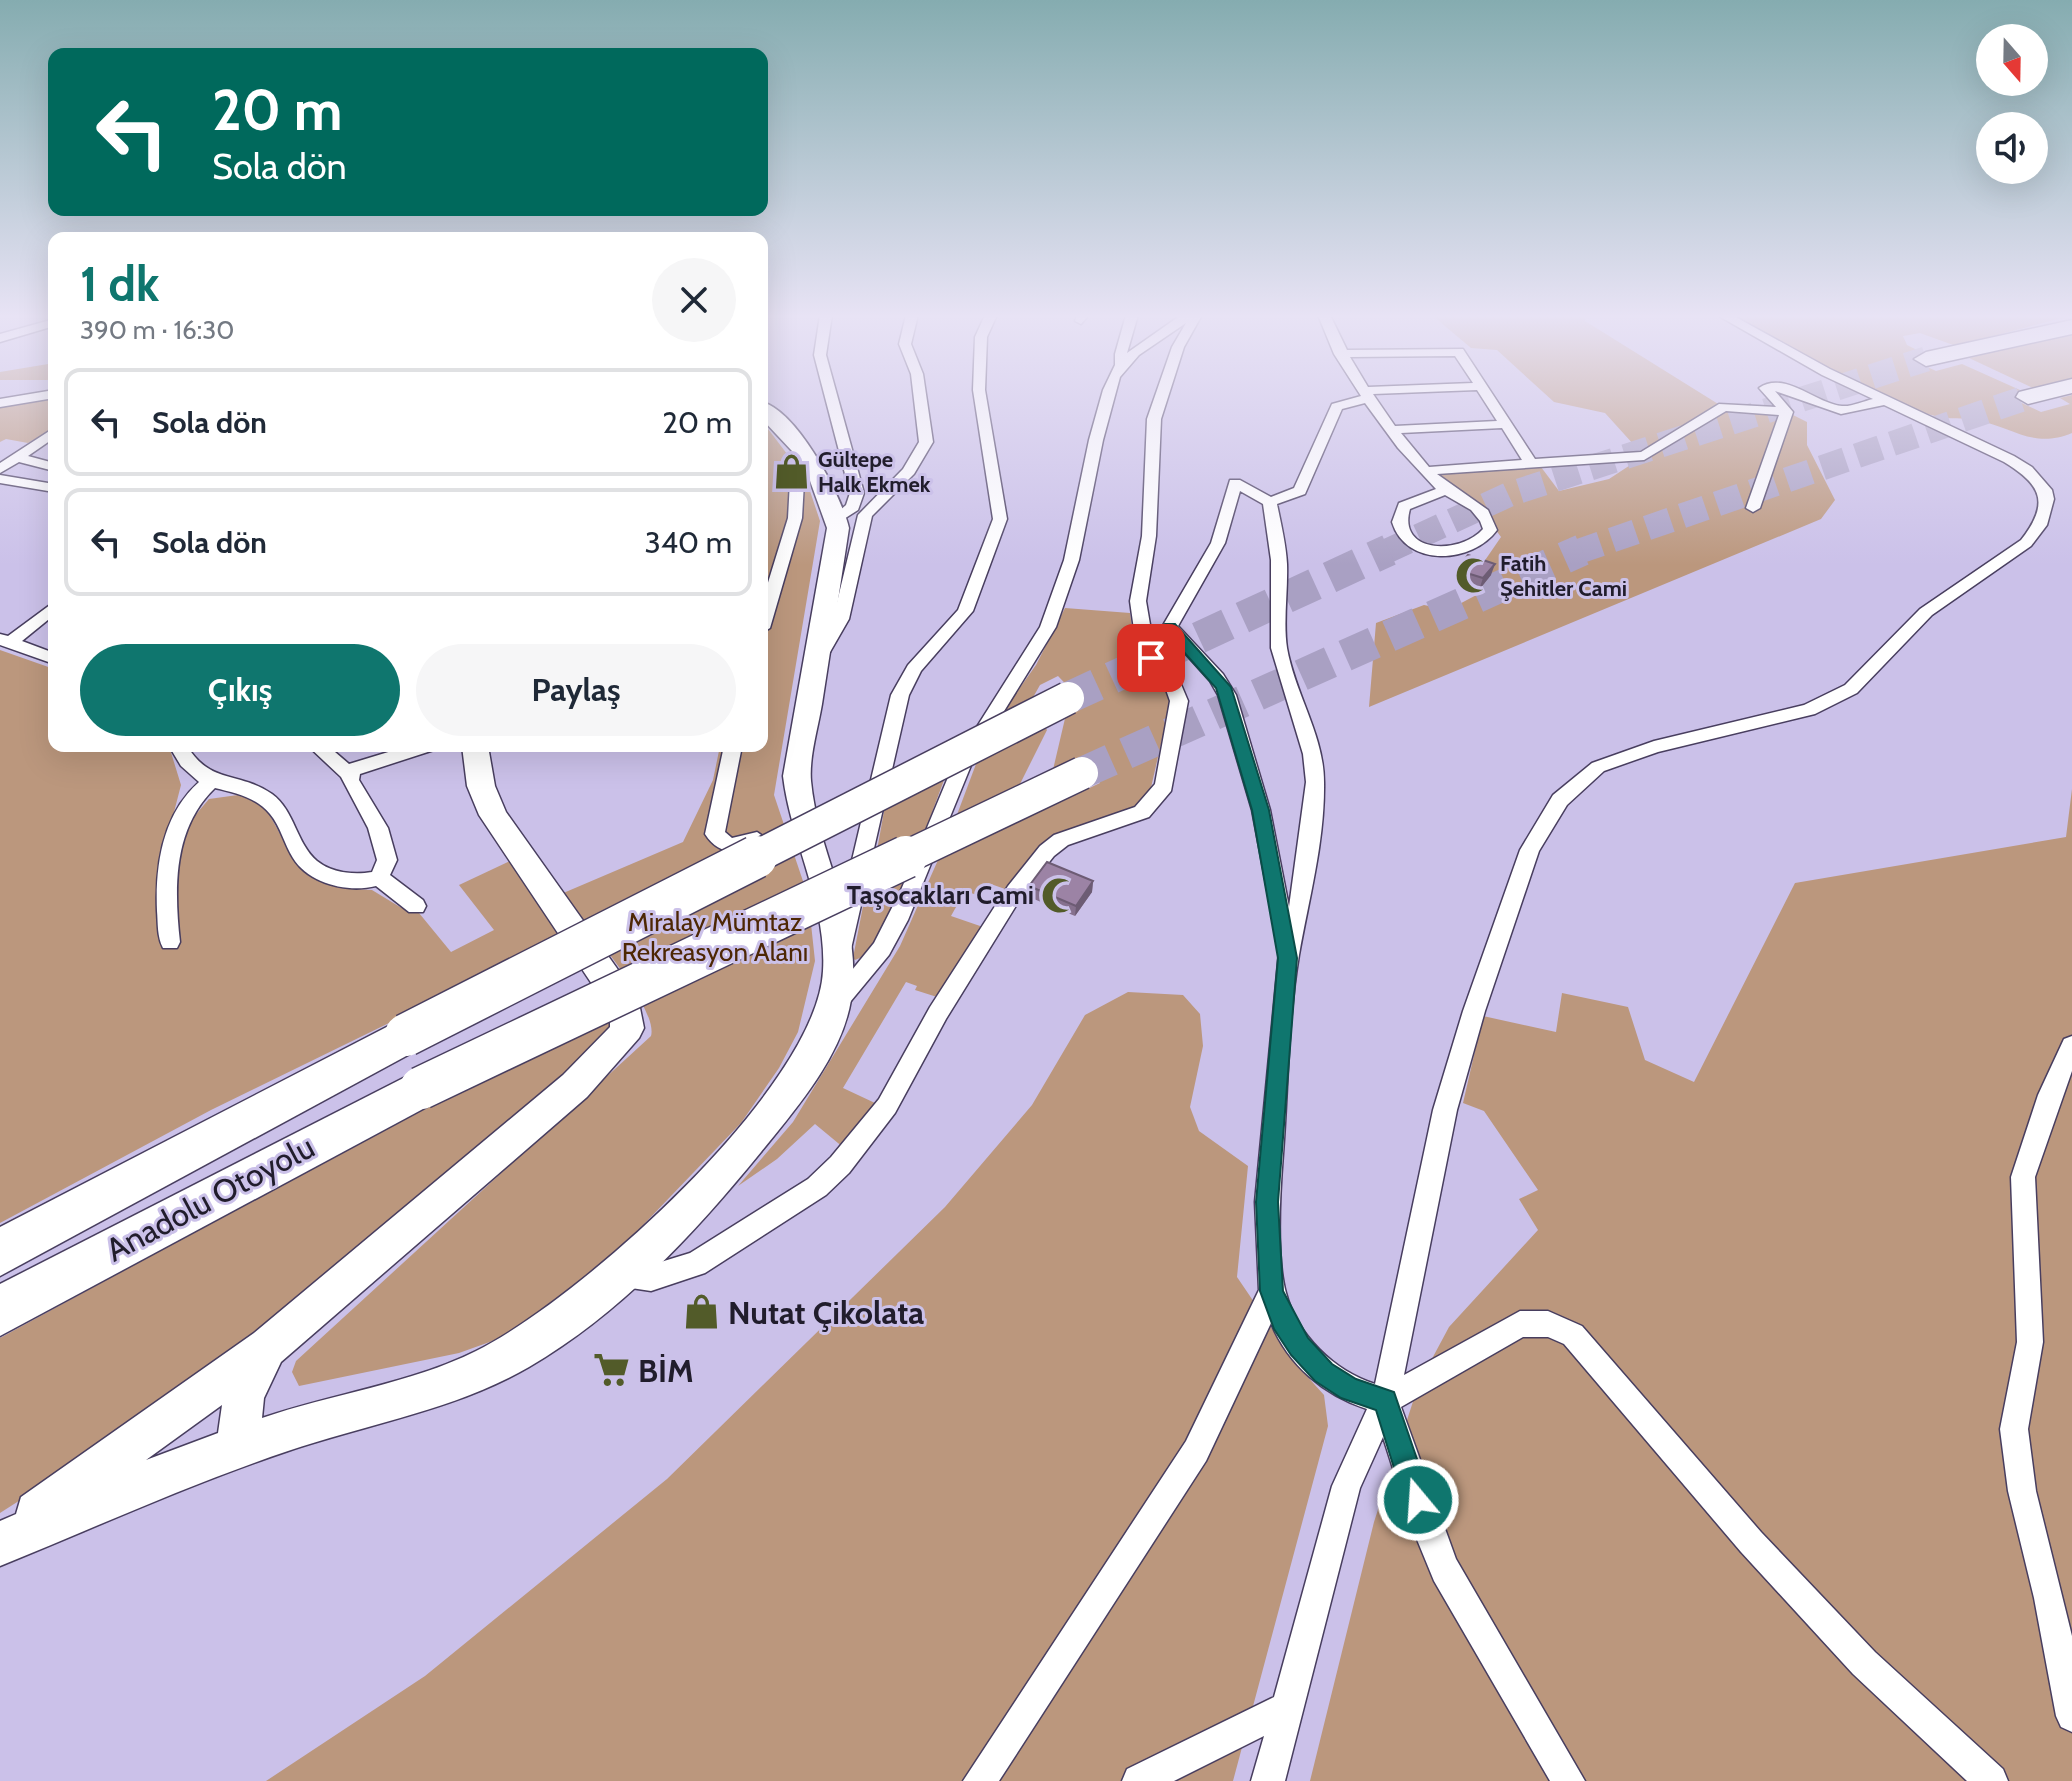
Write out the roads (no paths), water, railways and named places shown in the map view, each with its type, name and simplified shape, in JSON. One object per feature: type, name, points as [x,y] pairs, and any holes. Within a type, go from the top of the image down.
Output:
[{"type":"highway","name":"Anadolu Otoyolu","points":[[0,1253],[406,1035],[1068,698]]},
{"type":"highway","name":"Anadolu Otoyolu","points":[[0,1311],[421,1088],[1082,773]]},
{"type":"main road","points":[[0,1542],[139,1483],[237,1447],[490,1365],[556,1327],[620,1276],[699,1196],[776,1107],[833,1007],[840,952],[835,915],[808,827],[797,776],[812,669],[835,549],[836,520],[829,497],[812,469],[781,426],[768,414]]},
{"type":"main road","points":[[0,1542],[268,1347],[575,1086],[611,1052],[627,1028],[626,1008],[493,815],[481,786],[476,752]]},
{"type":"main road","points":[[237,1447],[244,1396],[268,1347]]},
{"type":"street","points":[[0,403],[29,398]]},
{"type":"street","points":[[832,398],[857,493],[853,507],[836,520]]},
{"type":"street","points":[[812,669],[841,619],[865,515],[909,471],[926,442],[920,398]]},
{"type":"street","points":[[840,952],[900,695],[914,669],[965,611],[1000,519],[980,398]]},
{"type":"street","points":[[833,1007],[866,974],[896,929],[961,766],[1024,669],[1056,609],[1072,556],[1107,398]]},
{"type":"street","points":[[620,1276],[651,1278],[696,1264],[817,1187],[850,1153],[887,1106],[938,1013],[1015,891],[1047,851],[1061,840],[1142,812],[1164,786],[1179,701],[1172,682],[1156,666],[1144,644],[1138,601],[1149,536],[1154,419],[1161,398]]},
{"type":"street","points":[[1156,666],[1170,627],[1218,543],[1235,483],[1270,502],[1300,491],[1337,407],[1357,398]]},
{"type":"street","points":[[1369,398],[1391,430],[1444,491],[1464,498],[1485,517],[1490,530],[1483,540],[1465,549],[1449,552],[1419,547],[1406,539],[1400,519],[1404,506],[1444,491]]},
{"type":"street","points":[[1492,398],[1533,466]]},
{"type":"street","points":[[1774,398],[1787,412]]},
{"type":"street","points":[[1810,398],[1841,410],[1883,401]]},
{"type":"street","points":[[1268,1781],[1346,1486],[1385,1401],[1445,1110],[1461,1053],[1530,850],[1560,800],[1598,767],[1621,757],[1785,717],[1832,701],[1868,675],[1926,612],[2026,543],[2040,525],[2047,499],[2045,490],[2027,470],[1985,447],[1878,398]]},
{"type":"street","points":[[1426,471],[1644,456],[1724,407],[1787,412]]},
{"type":"street","points":[[1753,508],[1787,412]]},
{"type":"street","points":[[1391,430],[1508,424]]},
{"type":"street","points":[[0,469],[48,436]]},
{"type":"street","points":[[14,457],[48,466]]},
{"type":"street","points":[[768,586],[795,518],[797,481],[812,469]]},
{"type":"street","points":[[0,479],[48,487]]},
{"type":"street","points":[[1270,502],[1279,560],[1279,648],[1312,754],[1315,782],[1305,881],[1288,958],[1267,1202],[1272,1291],[1283,1321],[1299,1347],[1324,1373],[1350,1390],[1385,1401],[1520,1324],[1537,1321],[1563,1329],[1590,1353],[1741,1531],[1864,1663],[1991,1781]]},
{"type":"street","points":[[5,641],[48,611]]},
{"type":"street","points":[[1170,627],[1217,678],[1227,695],[1261,810],[1288,958]]},
{"type":"street","points":[[5,641],[48,657]]},
{"type":"street","points":[[181,752],[184,759],[210,782],[244,789],[266,800],[301,858],[315,871],[357,881],[379,877],[385,869],[385,850],[349,774],[324,752]]},
{"type":"street","points":[[349,774],[365,765],[408,752]]},
{"type":"street","points":[[732,752],[719,813],[717,840],[735,845],[808,827]]},
{"type":"street","points":[[170,942],[167,899],[178,824],[189,800],[210,782]]},
{"type":"street","points":[[379,877],[416,906]]},
{"type":"street","points":[[2072,1046],[2050,1095],[2023,1177],[2030,1342],[2014,1429],[2022,1491],[2049,1598],[2072,1716]]},
{"type":"street","points":[[980,1781],[1196,1451],[1272,1291]]},
{"type":"street","points":[[1385,1401],[1426,1525],[1445,1570],[1568,1781]]},
{"type":"street","points":[[0,1554],[66,1514]]},
{"type":"street","points":[[1139,1781],[1288,1707]]},
{"type":"tunnel","points":[[1385,552],[1510,494],[1805,398]]},
{"type":"tunnel","points":[[1579,551],[2025,398]]},
{"type":"tunnel","points":[[1068,698],[1389,550]]},
{"type":"tunnel","points":[[1082,773],[1579,551]]},
{"type":"place","name":"Gültepe Halk Ekmek","points":[[792,472]]},
{"type":"place","name":"Fatih Şehitler Cami","points":[[1474,576]]},
{"type":"place","name":"Taşocakları Cami","points":[[1060,895]]},
{"type":"place","name":"Nutat Çikolata","points":[[702,1312]]},
{"type":"place","name":"BİM","points":[[612,1370]]},
{"type":"park label","name":"Miralay Mümtaz Rekreasyon Alanı","points":[[715,937]]}]
